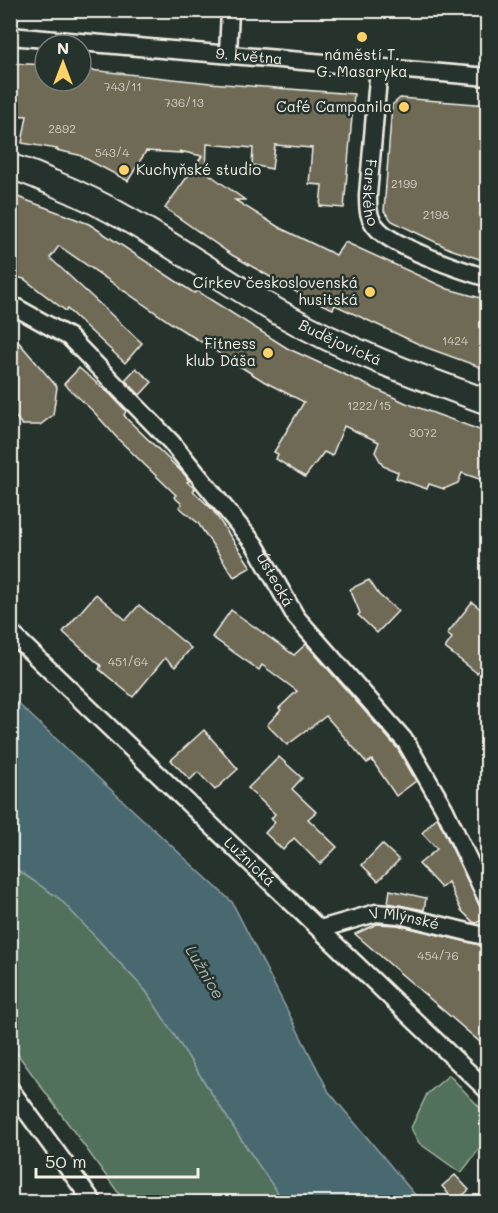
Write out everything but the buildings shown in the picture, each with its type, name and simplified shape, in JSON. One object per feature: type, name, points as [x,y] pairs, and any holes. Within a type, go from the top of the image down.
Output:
[{"type":"main road","name":"Budějovická","points":[[10,167],[71,190],[120,214],[304,326],[398,369],[488,402]]},
{"type":"street","points":[[228,54],[230,10]]},
{"type":"street","name":"9. května","points":[[10,36],[488,77]]},
{"type":"street","name":"Farského","points":[[379,68],[368,195],[368,212],[371,219],[379,231],[391,239],[466,272],[488,278]]},
{"type":"street","name":"Ústecká","points":[[10,304],[69,337],[171,442],[248,536],[296,617],[406,742],[444,808],[488,901]]},
{"type":"street","name":"Lužnická","points":[[10,632],[488,1091]]},
{"type":"street","name":"V Mlýnské","points":[[320,929],[376,913],[399,915],[488,937]]},
{"type":"street","points":[[10,1089],[93,1203]]},
{"type":"green space","points":[[10,865],[60,899],[146,991],[284,1202],[125,1202],[11,1045]]},
{"type":"green space","points":[[449,1075],[487,1115],[487,1139],[461,1173],[419,1143],[411,1128],[427,1094]]},
{"type":"water","name":"Lužnice","points":[[11,697],[232,902],[329,1092],[421,1202],[284,1202],[146,991],[60,899],[11,865]]},
{"type":"place","name":"náměstí T. G. Masaryka","points":[[362,37]]},
{"type":"place","name":"Café Campanila","points":[[404,107]]},
{"type":"place","name":"Kuchyňské studio","points":[[124,170]]},
{"type":"place","name":"Církev československá husitská","points":[[370,292]]},
{"type":"place","name":"Fitness klub Dáša","points":[[268,353]]}]
